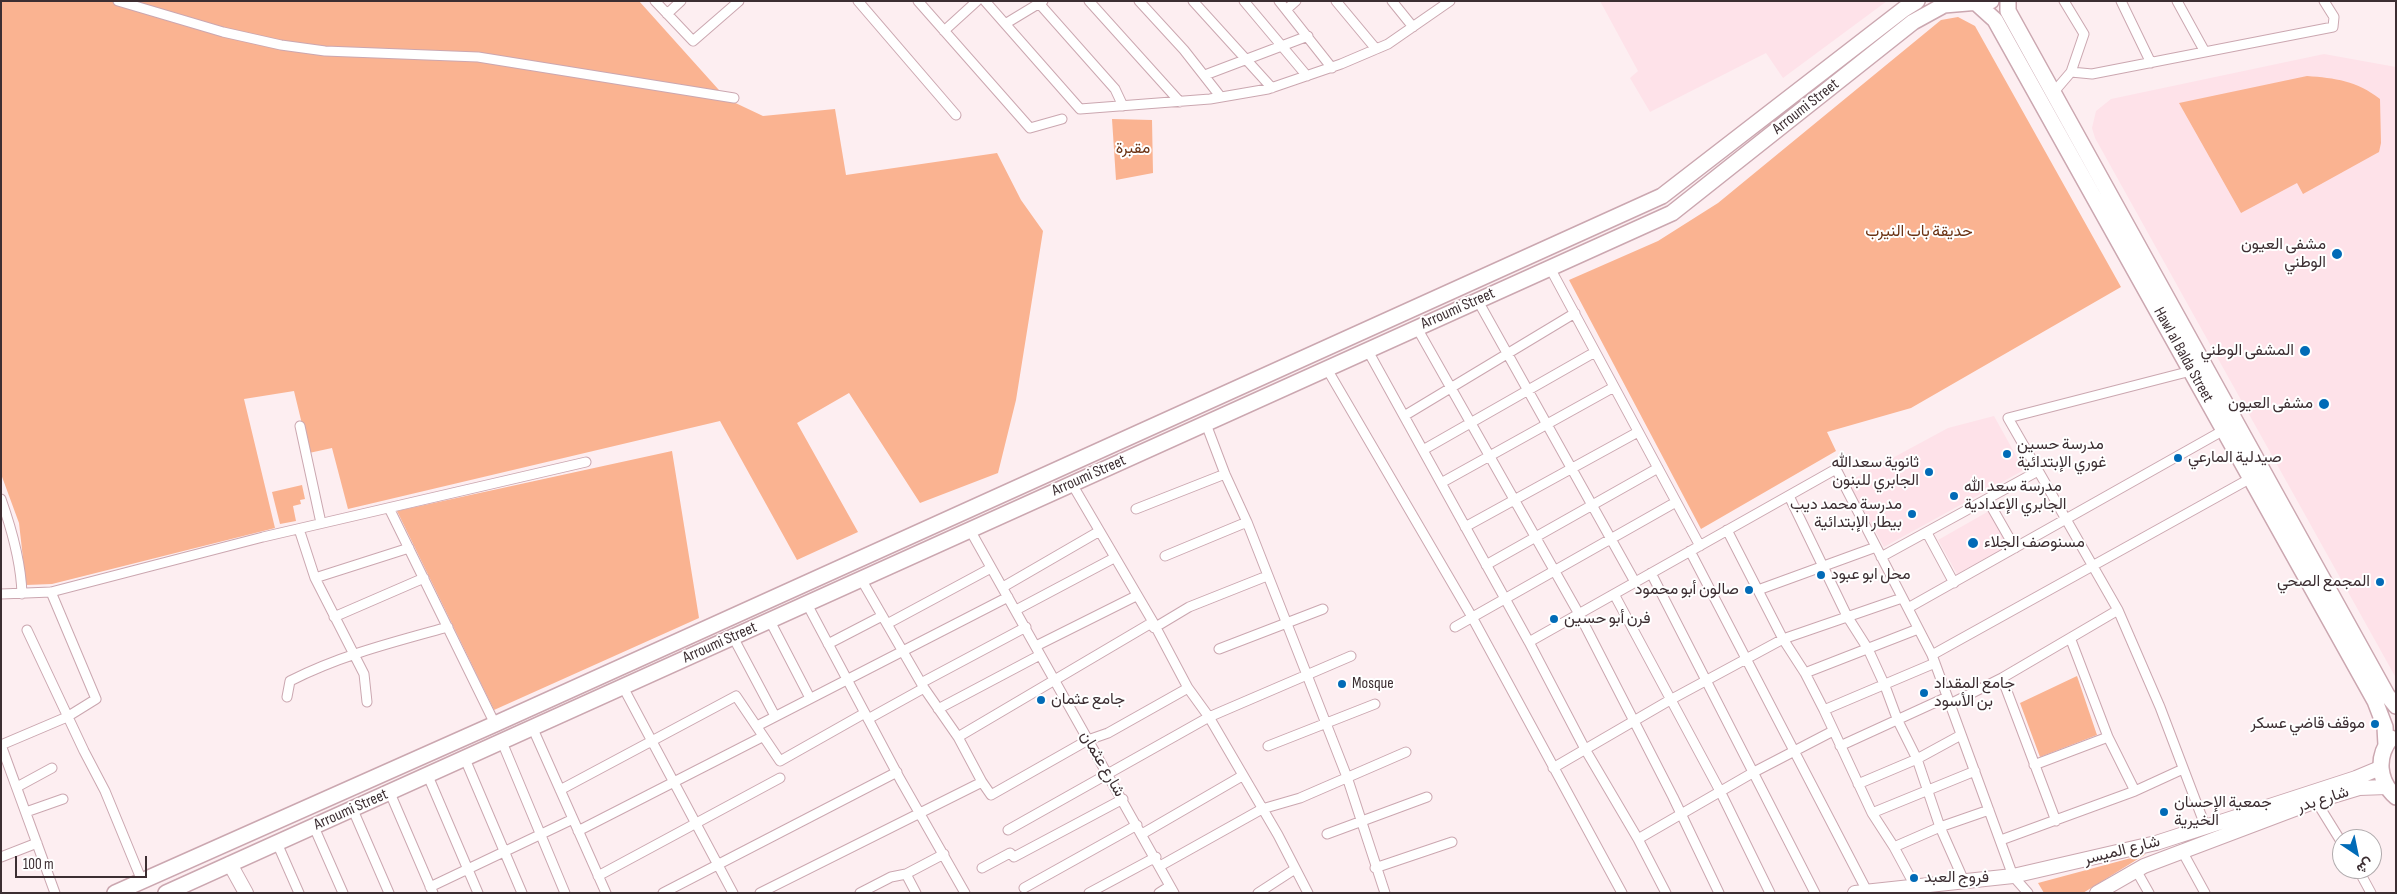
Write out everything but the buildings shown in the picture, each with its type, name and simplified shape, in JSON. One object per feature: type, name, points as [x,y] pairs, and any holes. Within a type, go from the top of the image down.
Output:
[{"type":"main road","name":"Arroumi Street","points":[[115,893],[495,724],[1662,196],[1904,9],[1917,1]]},
{"type":"main road","name":"Arroumi Street","points":[[173,891],[1672,213],[1914,22],[1944,5],[1991,1]]},
{"type":"main road","name":"Hawl al Balda Street","points":[[2008,1],[2008,11],[2053,93],[2383,686],[2396,706]]},
{"type":"main road","name":"Hawl al Balda Street","points":[[1974,2],[1995,20],[2376,701],[2391,740]]},
{"type":"main road","points":[[2391,740],[2380,768],[2391,792]]},
{"type":"main road","name":"شارع الميسر","points":[[1861,892],[2013,876],[2156,843],[2356,778],[2380,768]]},
{"type":"main road","name":"شارع بدر","points":[[2097,893],[2136,870],[2316,801],[2359,788],[2391,792]]},
{"type":"main road","points":[[230,864],[246,893]]},
{"type":"street","points":[[118,1],[224,32],[281,45],[325,51],[478,57],[734,98]]},
{"type":"street","points":[[655,1],[693,41],[739,1]]},
{"type":"street","points":[[667,14],[682,1]]},
{"type":"street","points":[[858,1],[956,115]]},
{"type":"street","points":[[918,1],[1030,128],[1062,119]]},
{"type":"street","points":[[944,31],[977,1]]},
{"type":"street","points":[[985,1],[1075,106],[1080,109],[1180,102],[1272,88],[1332,68],[1376,50],[1414,27],[1449,2]]},
{"type":"street","points":[[1090,1],[1180,102]]},
{"type":"street","points":[[1139,1],[1184,50],[1220,96]]},
{"type":"street","points":[[1244,1],[1308,76]]},
{"type":"street","points":[[1280,1],[1332,68]]},
{"type":"street","points":[[1287,10],[1296,1]]},
{"type":"street","points":[[1336,1],[1376,50]]},
{"type":"street","points":[[1392,1],[1414,27]]},
{"type":"street","points":[[2053,93],[2071,72],[2084,34],[2064,1]]},
{"type":"street","points":[[2121,1],[2151,63]]},
{"type":"street","points":[[2176,1],[2204,52]]},
{"type":"street","points":[[2071,72],[2092,74],[2333,27],[2334,17],[2324,1]]},
{"type":"street","points":[[1005,24],[1040,2],[1115,89],[1122,106]]},
{"type":"street","points":[[1196,2],[1272,88]]},
{"type":"street","points":[[1204,75],[1308,36]]},
{"type":"street","points":[[1550,268],[1700,546]]},
{"type":"street","points":[[1478,301],[1635,582]]},
{"type":"street","points":[[1404,416],[1575,314]]},
{"type":"street","points":[[1417,328],[1579,614],[1719,893]]},
{"type":"street","points":[[1368,351],[1529,642],[1585,749],[1638,839],[1666,893]]},
{"type":"street","points":[[1423,450],[1595,352]]},
{"type":"street","points":[[1327,369],[1472,618],[1622,893]]},
{"type":"street","points":[[2191,371],[2008,418],[2118,610],[2138,654],[2206,828]]},
{"type":"street","points":[[1441,483],[1614,387]]},
{"type":"street","points":[[1206,424],[1225,474],[1247,522],[1347,777],[1375,868],[1385,893]]},
{"type":"street","points":[[300,426],[321,523]]},
{"type":"street","points":[[1908,608],[2224,430]]},
{"type":"street","points":[[1465,527],[1638,432]]},
{"type":"street","points":[[1,594],[51,592],[299,528],[586,462]]},
{"type":"street","points":[[1486,565],[1658,468]]},
{"type":"street","points":[[1529,642],[1836,469],[1933,659],[2013,876],[2028,893]]},
{"type":"street","points":[[1881,557],[2038,471]]},
{"type":"street","points":[[1136,509],[1225,474]]},
{"type":"street","points":[[1824,710],[1885,686],[2093,565],[2251,478]]},
{"type":"street","points":[[1072,484],[1188,688],[1209,717],[1308,893]]},
{"type":"street","points":[[1789,496],[1848,616],[1868,649],[1885,686],[1898,721],[1917,759],[1940,827],[1964,882]]},
{"type":"street","points":[[1,499],[12,528],[22,574],[22,594]]},
{"type":"street","points":[[1987,499],[2015,548]]},
{"type":"street","points":[[1455,627],[1676,502]]},
{"type":"street","points":[[389,508],[495,724]]},
{"type":"street","points":[[1165,556],[1247,522]]},
{"type":"street","points":[[299,528],[315,578],[334,617],[355,653],[364,674],[367,702]]},
{"type":"street","name":"شارع عثمان","points":[[970,530],[1156,857],[1172,890]]},
{"type":"street","points":[[1727,530],[1783,639],[1805,673],[1824,710],[1872,813],[1894,847],[1915,886]]},
{"type":"street","points":[[1003,587],[1098,532]]},
{"type":"street","points":[[1927,533],[1954,583]]},
{"type":"street","points":[[1758,590],[1876,547]]},
{"type":"street","points":[[315,578],[409,548]]},
{"type":"street","points":[[1690,551],[1795,751],[1861,892]]},
{"type":"street","points":[[1016,610],[1114,558]]},
{"type":"street","points":[[828,644],[884,620],[991,568]]},
{"type":"street","points":[[1651,573],[1815,893]]},
{"type":"street","points":[[958,737],[1055,679],[1153,625],[1189,607],[1267,576]]},
{"type":"street","points":[[334,617],[424,578]]},
{"type":"street","points":[[861,579],[922,686],[958,737],[991,795],[1088,740],[1108,733],[1188,688]]},
{"type":"street","points":[[51,592],[96,699],[67,717],[1,745],[55,893]]},
{"type":"street","points":[[1614,594],[1720,792],[1770,893]]},
{"type":"street","points":[[938,708],[1136,596]]},
{"type":"street","points":[[756,726],[848,681],[1008,597]]},
{"type":"street","points":[[1553,768],[1634,723],[1670,700],[1783,639],[1902,598]]},
{"type":"street","points":[[807,604],[896,772],[965,893]]},
{"type":"street","points":[[1219,649],[1323,608]]},
{"type":"street","points":[[1840,746],[2002,678],[2071,640],[2118,610]]},
{"type":"street","points":[[770,621],[810,698]]},
{"type":"street","points":[[286,696],[290,681],[316,668],[355,653],[448,627]]},
{"type":"street","points":[[560,790],[652,739],[736,696],[780,761],[867,716],[1026,627]]},
{"type":"street","points":[[1805,673],[1918,629]]},
{"type":"street","points":[[27,630],[67,717],[105,791],[142,881]]},
{"type":"street","points":[[733,637],[775,716]]},
{"type":"street","points":[[2071,640],[2108,738],[2135,790]]},
{"type":"street","points":[[1008,830],[1209,717],[1351,656]]},
{"type":"street","points":[[2002,678],[2056,821]]},
{"type":"street","points":[[624,686],[733,893]]},
{"type":"street","points":[[1268,746],[1376,704]]},
{"type":"street","points":[[533,728],[606,893]]},
{"type":"street","points":[[1638,839],[1681,816],[1754,772],[1833,731]]},
{"type":"street","points":[[1858,784],[1917,759],[1961,735]]},
{"type":"street","points":[[578,831],[762,737]]},
{"type":"street","points":[[2034,766],[2108,738]]},
{"type":"street","points":[[502,742],[565,893]]},
{"type":"street","points":[[1160,866],[1262,809],[1300,798],[1406,752]]},
{"type":"street","points":[[465,759],[522,893]]},
{"type":"street","points":[[17,787],[52,768]]},
{"type":"street","points":[[2001,840],[2056,821],[2183,769]]},
{"type":"street","points":[[1872,813],[1974,771]]},
{"type":"street","points":[[663,893],[717,863],[896,772]]},
{"type":"street","points":[[428,776],[478,893]]},
{"type":"street","points":[[1142,834],[1242,776]]},
{"type":"street","points":[[598,876],[780,778]]},
{"type":"street","points":[[760,893],[982,782]]},
{"type":"street","points":[[390,793],[431,890],[573,819]]},
{"type":"street","points":[[1327,834],[1427,797]]},
{"type":"street","points":[[26,812],[63,798]]},
{"type":"street","points":[[982,868],[1010,853],[1014,857],[1123,799]]},
{"type":"street","points":[[2316,801],[2333,829]]},
{"type":"street","points":[[352,810],[388,893]]},
{"type":"street","points":[[1894,847],[1940,827],[1989,810]]},
{"type":"street","points":[[1024,888],[1137,825]]},
{"type":"street","points":[[314,827],[344,893]]},
{"type":"street","points":[[1375,868],[1452,842]]},
{"type":"street","points":[[1,857],[37,843]]},
{"type":"street","points":[[277,843],[299,893]]},
{"type":"street","points":[[2182,851],[2205,893]]},
{"type":"street","points":[[860,893],[891,876],[906,874],[944,854]]},
{"type":"street","points":[[1089,893],[1156,857]]},
{"type":"street","points":[[1258,893],[1295,869]]},
{"type":"street","points":[[2136,870],[2149,893]]},
{"type":"street","points":[[906,874],[916,893]]},
{"type":"street","points":[[2363,879],[2371,893]]},
{"type":"street","points":[[1159,893],[1172,890]]},
{"type":"shaded area","points":[[1600,1],[1887,1],[1783,78],[1766,53],[1650,112],[1630,78],[1638,71]]},
{"type":"shaded area","name":"المشفى الوطني","points":[[2324,54],[2396,67],[2396,678],[2095,138],[2092,128],[2096,111],[2111,99]]},
{"type":"shaded area","points":[[1994,416],[2024,470],[1884,547],[1848,482],[1948,428]]},
{"type":"shaded area","name":"مسنوصف الجلاء","points":[[1989,511],[2009,545],[1957,574],[1938,540]]},
{"type":"green space","points":[[1,1],[639,1],[727,99],[763,116],[835,109],[846,175],[997,153],[1021,200],[1043,231],[1016,400],[998,473],[920,503],[849,393],[797,423],[858,532],[797,560],[720,421],[348,509],[332,448],[309,453],[294,391],[244,399],[275,528],[52,584],[26,585],[19,523],[1,474]]},
{"type":"green space","name":"حديقة باب النيرب","points":[[1958,17],[1975,26],[2121,287],[1911,408],[1827,432],[1836,451],[1701,529],[1569,280],[1658,241],[1718,203],[1941,20]]},
{"type":"green space","points":[[2307,76],[2354,84],[2380,99],[2381,143],[2379,152],[2303,194],[2297,183],[2241,213],[2179,103]]},
{"type":"green space","name":"مقبرة","points":[[1112,119],[1152,120],[1153,173],[1116,180]]},
{"type":"green space","points":[[672,451],[699,618],[494,710],[397,511]]},
{"type":"green space","points":[[302,485],[305,499],[300,500],[301,504],[293,506],[296,521],[280,524],[272,492]]},
{"type":"green space","points":[[2077,676],[2097,735],[2040,757],[2020,703]]},
{"type":"green space","points":[[2146,854],[2083,893],[2044,893],[2038,883]]},
{"type":"place","name":"مشفى العيون الوطني","points":[[2337,254]]},
{"type":"place","name":"المشفى الوطني","points":[[2305,351]]},
{"type":"place","name":"مشفى العيون","points":[[2324,404]]},
{"type":"place","name":"مدرسة حسين غوري الإبتدائية","points":[[2007,454]]},
{"type":"place","name":"صيدلية المارعي","points":[[2178,458]]},
{"type":"place","name":"ثانوية سعدالله الجابري للبنون","points":[[1929,472]]},
{"type":"place","name":"مدرسة سعد الله الجابري الإعدادية","points":[[1954,496]]},
{"type":"place","name":"مدرسة محمد ديب بيطار الإبتدائية","points":[[1912,514]]},
{"type":"place","name":"مسنوصف الجلاء","points":[[1973,543]]},
{"type":"place","name":"محل ابو عبود","points":[[1821,575]]},
{"type":"place","name":"المجمع الصحي","points":[[2380,582]]},
{"type":"place","name":"صالون أبو محمود","points":[[1749,590]]},
{"type":"place","name":"فرن أبو حسين","points":[[1554,619]]},
{"type":"place","name":"Mosque","points":[[1342,684]]},
{"type":"place","name":"جامع المقداد بن الأسود","points":[[1924,693]]},
{"type":"place","name":"جامع عثمان","points":[[1041,700]]},
{"type":"place","name":"موقف قاضي عسكر","points":[[2375,724]]},
{"type":"place","name":"جمعية الإحسان الخيرية","points":[[2164,812]]},
{"type":"place","name":"فروج العبد","points":[[1914,878]]}]
